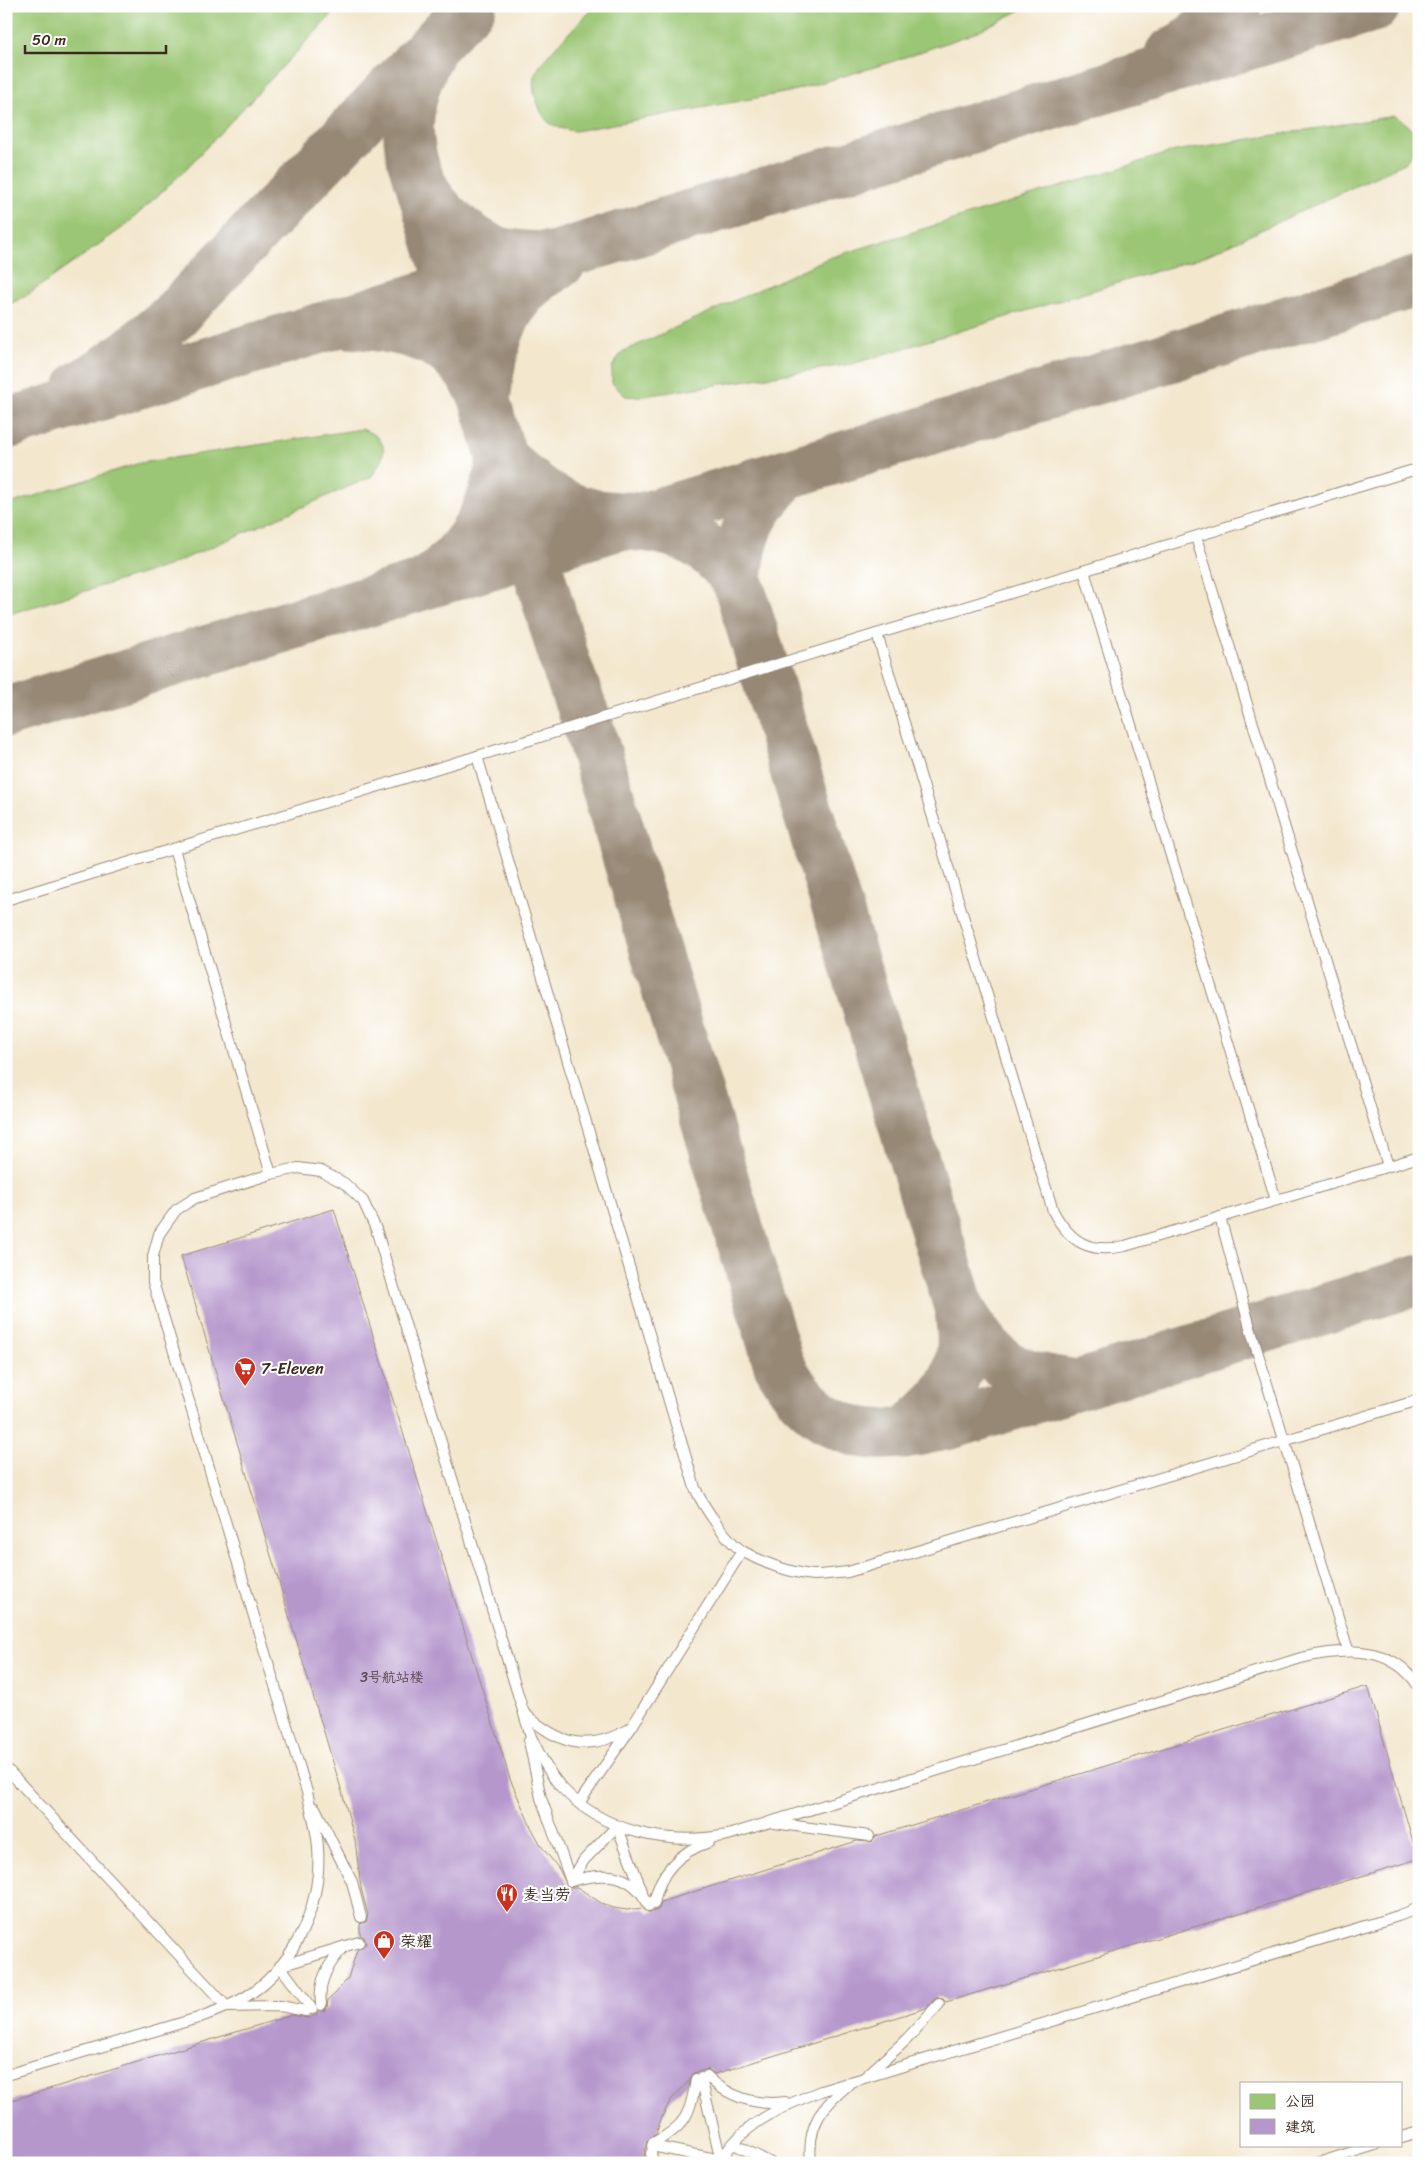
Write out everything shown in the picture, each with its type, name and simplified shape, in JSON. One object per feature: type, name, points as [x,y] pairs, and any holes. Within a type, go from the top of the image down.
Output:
[{"type":"lane","points":[[6,900],[1410,471],[1419,470]]},
{"type":"lane","points":[[1196,537],[1388,1166]]},
{"type":"lane","points":[[1084,571],[1276,1200]]},
{"type":"lane","points":[[877,634],[1053,1211],[1062,1227],[1071,1237],[1086,1245],[1112,1249],[1419,1157]]},
{"type":"lane","points":[[477,756],[695,1488],[704,1507],[742,1551],[768,1563],[798,1572],[814,1575],[848,1572],[1419,1400]]},
{"type":"lane","points":[[174,848],[271,1174]]},
{"type":"lane","points":[[6,2075],[198,2018],[249,1995],[266,1982],[280,1966],[304,1927],[313,1902],[318,1876],[318,1848],[307,1792],[153,1282],[153,1256],[160,1234],[176,1210],[195,1198],[271,1174],[298,1168],[321,1171],[344,1183],[363,1201],[376,1229],[523,1712],[544,1762],[560,1786],[579,1803],[597,1816],[617,1826],[638,1832],[681,1839],[704,1839],[728,1835]]},
{"type":"lane","points":[[1220,1217],[1252,1331],[1348,1650]]},
{"type":"lane","points":[[579,1803],[631,1728],[742,1551]]},
{"type":"lane","points":[[571,1881],[598,1875],[612,1876],[634,1885],[652,1905],[662,1876],[677,1861],[691,1850],[728,1835],[1301,1658],[1348,1650],[1374,1654],[1395,1663],[1412,1676],[1419,1686]]},
{"type":"lane","points":[[523,1712],[542,1729],[568,1741],[597,1742],[613,1738],[631,1728]]},
{"type":"lane","points":[[523,1712],[542,1798],[571,1881]]},
{"type":"lane","points":[[6,1768],[226,2007],[280,2006],[313,2008]]},
{"type":"lane","points":[[307,1792],[352,1882],[361,1917]]},
{"type":"lane","points":[[768,1822],[869,1836]]},
{"type":"lane","points":[[571,1881],[584,1860],[617,1826]]},
{"type":"lane","points":[[617,1826],[643,1894]]},
{"type":"lane","points":[[720,2161],[750,2128],[770,2113],[794,2101],[1419,1908]]},
{"type":"lane","points":[[280,1966],[359,1942]]},
{"type":"lane","points":[[313,2008],[320,1994],[322,1979],[327,1966],[345,1946]]},
{"type":"lane","points":[[280,1966],[313,2008]]},
{"type":"lane","points":[[811,2163],[809,2150],[812,2131],[819,2115],[829,2101],[905,2041],[939,2004]]},
{"type":"lane","points":[[702,2078],[742,2099],[774,2104],[794,2101]]},
{"type":"lane","points":[[652,2151],[687,2118],[702,2078]]},
{"type":"lane","points":[[702,2078],[720,2161]]},
{"type":"lane","points":[[1402,2137],[1419,2132]]},
{"type":"lane","points":[[734,2144],[771,2163]]},
{"type":"lane","points":[[1318,2163],[1372,2146]]},
{"type":"lane","points":[[652,2151],[720,2161]]},
{"type":"green space","points":[[6,6],[340,6],[183,172],[125,226],[26,296],[6,306]]},
{"type":"green space","points":[[596,6],[1029,6],[972,34],[885,64],[789,92],[575,131],[562,129],[548,122],[542,113],[534,92],[534,77],[552,51]]},
{"type":"green space","points":[[1394,116],[1409,126],[1415,136],[1414,148],[1405,163],[1203,257],[852,364],[638,397],[625,396],[612,383],[612,367],[622,352],[826,259],[1175,151]]},
{"type":"green space","points":[[362,429],[371,433],[382,443],[383,455],[371,477],[168,566],[6,615],[6,505],[140,463]]},
{"type":"building","points":[[334,1209],[510,1779],[531,1827],[542,1847],[559,1869],[568,1887],[577,1887],[601,1903],[613,1908],[627,1910],[642,1908],[650,1913],[659,1909],[661,1902],[857,1841],[871,1842],[876,1836],[1368,1686],[1418,1859],[946,2002],[937,1997],[926,2008],[715,2074],[708,2069],[693,2073],[688,2082],[670,2101],[656,2134],[647,2140],[644,2154],[646,2163],[6,2163],[6,2102],[292,2015],[308,2018],[316,2015],[318,2011],[324,2011],[327,2008],[328,2000],[348,1978],[357,1950],[366,1944],[364,1937],[360,1935],[360,1924],[366,1922],[368,1915],[361,1888],[355,1840],[181,1256]]},
{"type":"taxiway","points":[[80,386],[116,363],[171,319],[471,6]]},
{"type":"taxiway","points":[[1170,54],[1184,46],[1236,6]]},
{"type":"taxiway","points":[[6,424],[1375,6]]},
{"type":"taxiway","points":[[428,56],[418,79],[411,103],[409,127],[410,150],[416,172],[426,193],[441,213],[460,230],[482,245],[508,254],[545,257]]},
{"type":"taxiway","points":[[421,185],[502,459],[533,552],[565,662],[587,722],[779,1365],[801,1397],[819,1413],[836,1424],[853,1431],[889,1434],[929,1429],[951,1424],[1419,1280]]},
{"type":"taxiway","points":[[486,394],[490,364],[498,334],[511,307],[530,284],[562,261]]},
{"type":"taxiway","points":[[6,712],[1419,281]]},
{"type":"taxiway","points":[[349,323],[388,327],[424,337],[440,345],[455,356],[468,370],[479,388]]},
{"type":"taxiway","points":[[502,459],[532,485],[560,503],[592,514],[632,517]]},
{"type":"taxiway","points":[[427,582],[456,558],[478,528],[493,495],[502,459]]},
{"type":"taxiway","points":[[737,580],[745,534],[750,522],[765,498],[787,474]]},
{"type":"taxiway","points":[[625,525],[643,526],[675,532],[689,538],[713,554],[737,580],[960,1310],[984,1345],[1006,1366],[1035,1377],[1077,1385]]},
{"type":"taxiway","points":[[904,1434],[934,1408],[950,1387],[956,1375],[962,1349],[960,1310]]},
{"type":"place","name":"7-Eleven","points":[[245,1387]]},
{"type":"place","name":"麦当劳","points":[[507,1913]]},
{"type":"place","name":"荣耀","points":[[384,1960]]}]
